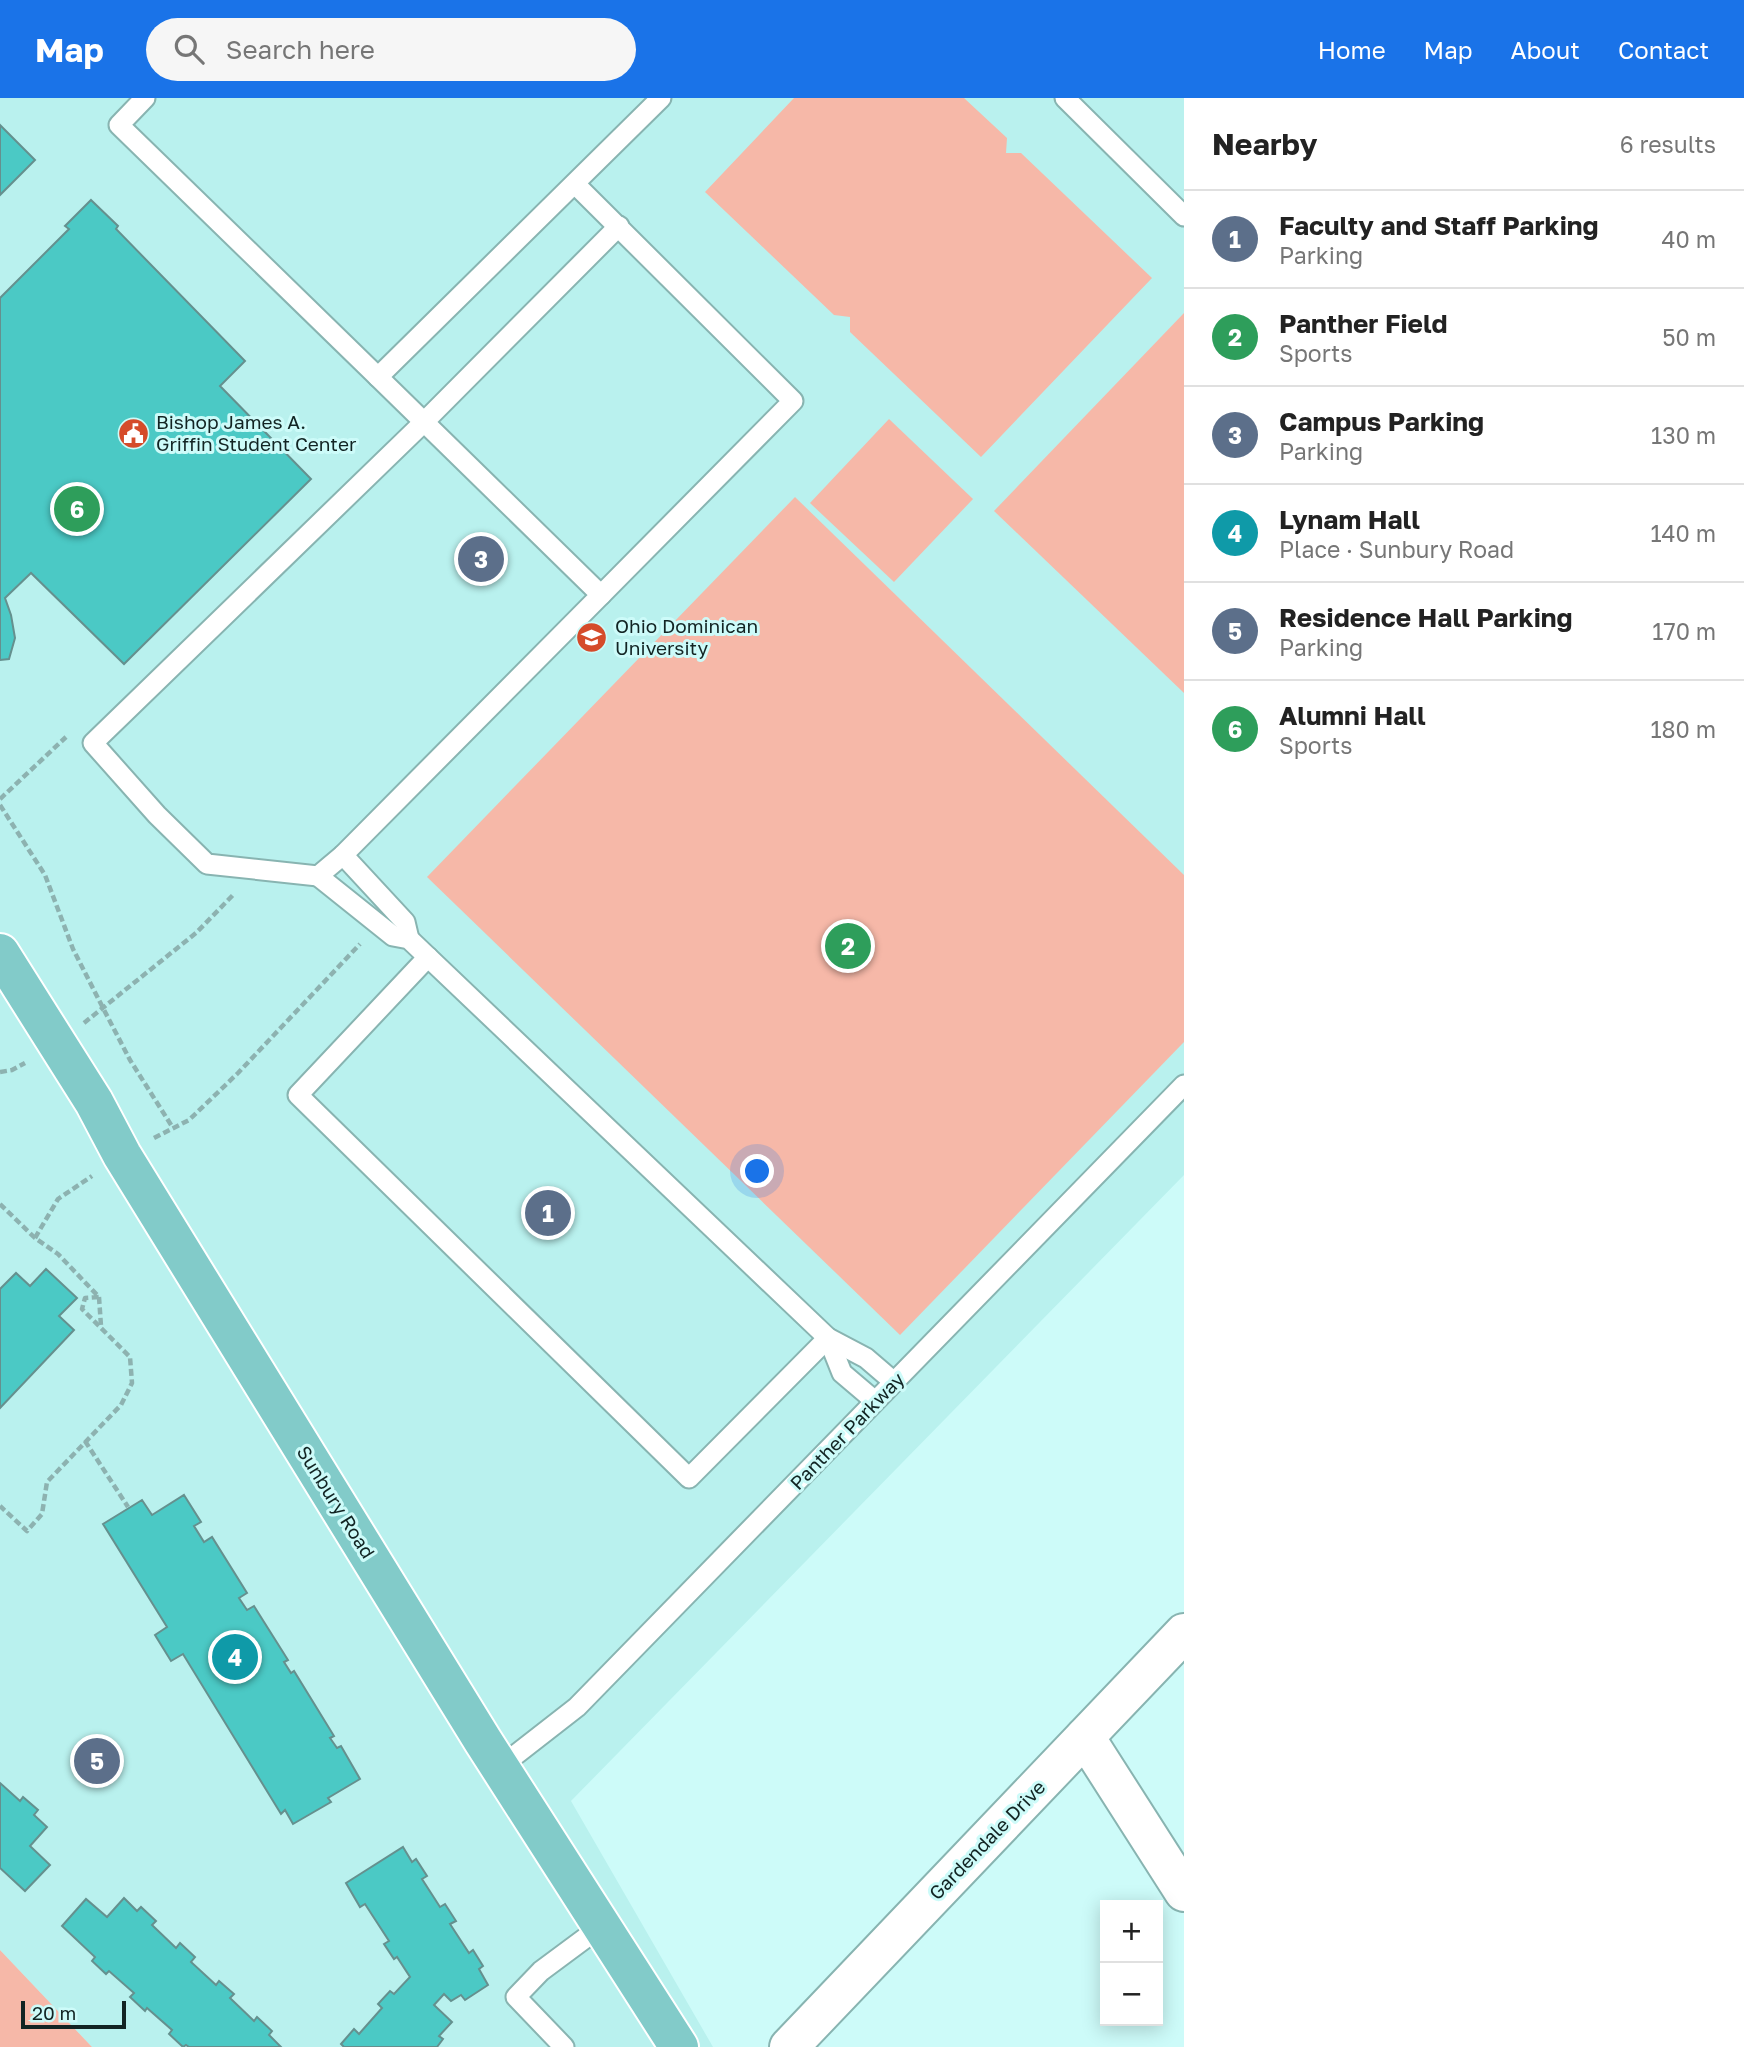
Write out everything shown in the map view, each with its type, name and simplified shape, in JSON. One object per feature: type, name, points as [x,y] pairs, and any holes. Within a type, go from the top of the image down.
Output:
[{"type":"main road","name":"Sunbury Road","points":[[0,953],[94,1102],[122,1155],[500,1767],[679,2047]]},
{"type":"street","name":"Gardendale Drive","points":[[789,2047],[1184,1633]]},
{"type":"street","points":[[1085,1737],[1184,1892]]},
{"type":"lane","points":[[145,98],[119,125],[601,595]]},
{"type":"lane","points":[[379,377],[660,98]]},
{"type":"lane","points":[[1065,98],[1184,216]]},
{"type":"lane","points":[[318,876],[342,855],[793,401],[575,184]]},
{"type":"lane","points":[[619,226],[424,422],[93,743],[157,815],[207,864],[318,876],[393,936],[409,939],[828,1338],[866,1358],[894,1382]]},
{"type":"lane","points":[[342,855],[405,922],[409,939]]},
{"type":"lane","points":[[428,957],[298,1095],[689,1478],[828,1338]]},
{"type":"lane","name":"Panther Parkway","points":[[500,1767],[577,1707],[1184,1085]]},
{"type":"lane","points":[[828,1338],[842,1373],[875,1401]]},
{"type":"lane","points":[[564,2047],[516,1997],[541,1971],[603,1925]]},
{"type":"path","points":[[0,799],[71,732]]},
{"type":"path","points":[[0,805],[45,874],[73,949],[130,1060],[173,1128]]},
{"type":"path","points":[[103,1008],[195,933],[243,885]]},
{"type":"path","points":[[35,1238],[58,1199],[122,1155],[189,1120],[238,1073],[367,937]]},
{"type":"path","points":[[0,1204],[35,1238],[58,1254],[99,1297],[101,1327]]},
{"type":"path","points":[[0,1506],[27,1531],[42,1514],[47,1482],[121,1405],[132,1383],[130,1357],[82,1309],[85,1298],[99,1297]]},
{"type":"path","points":[[85,1441],[128,1507]]},
{"type":"shaded area","name":"Ohio Dominican University","points":[[0,98],[1184,98],[1184,1175],[571,1801],[713,2047],[92,2047],[0,1950]]},
{"type":"shaded area","points":[[794,98],[964,98],[1007,138],[1006,153],[1021,153],[1152,278],[981,457],[850,332],[850,317],[834,315],[705,192]]},
{"type":"shaded area","points":[[1184,313],[1184,693],[994,511]]},
{"type":"shaded area","points":[[889,419],[973,499],[894,582],[810,503]]},
{"type":"shaded area","points":[[795,497],[1184,875],[1184,1042],[900,1335],[427,877]]},
{"type":"shaded area","points":[[0,1950],[92,2047],[0,2047]]},
{"type":"building","points":[[0,125],[35,160],[0,195]]},
{"type":"building","name":"Bishop James A. Griffin Student Center","points":[[91,200],[245,361],[220,386],[311,479],[124,664],[31,573],[5,598],[15,638],[9,659],[0,660],[0,298],[69,229],[65,226]]},
{"type":"building","points":[[46,1269],[77,1298],[59,1316],[74,1330],[0,1408],[0,1289],[16,1273],[30,1286]]},
{"type":"building","points":[[184,1495],[201,1522],[194,1526],[204,1542],[212,1537],[247,1593],[239,1598],[247,1610],[254,1606],[288,1660],[284,1662],[291,1673],[294,1671],[334,1736],[330,1738],[337,1748],[341,1746],[360,1779],[328,1798],[331,1802],[293,1824],[285,1810],[281,1814],[183,1654],[171,1661],[155,1635],[167,1627],[103,1524],[142,1500],[152,1515]]},
{"type":"building","points":[[0,1783],[20,1801],[23,1797],[38,1810],[34,1815],[47,1827],[30,1846],[50,1865],[25,1891],[0,1868]]},
{"type":"building","points":[[403,1847],[412,1862],[416,1859],[427,1876],[422,1879],[440,1907],[445,1904],[456,1921],[450,1924],[469,1953],[473,1950],[483,1966],[479,1969],[488,1985],[465,2000],[461,1995],[451,2001],[444,1994],[434,2005],[452,2022],[439,2036],[443,2039],[437,2047],[344,2047],[341,2044],[354,2029],[359,2034],[382,2008],[378,2004],[390,1991],[394,1994],[410,1977],[397,1957],[394,1959],[384,1944],[389,1941],[365,1904],[360,1907],[346,1883]]},
{"type":"building","points":[[124,1898],[137,1911],[141,1907],[156,1921],[152,1925],[176,1948],[180,1943],[195,1957],[191,1962],[216,1985],[219,1981],[234,1994],[230,1998],[254,2021],[257,2017],[272,2031],[269,2035],[281,2047],[183,2047],[169,2034],[172,2030],[130,1997],[134,1993],[109,1971],[106,1974],[92,1961],[95,1957],[62,1926],[86,1899],[107,1917]]},
{"type":"place","name":"Bishop James A. Griffin Student Center","points":[[133,433]]},
{"type":"place","name":"Alumni Hall","points":[[77,509]]},
{"type":"place","name":"Campus Parking","points":[[481,559]]},
{"type":"place","name":"Ohio Dominican University","points":[[592,637]]},
{"type":"place","name":"Panther Field","points":[[848,946]]},
{"type":"place","name":"Faculty and Staff Parking","points":[[548,1213]]},
{"type":"place","name":"Lynam Hall","points":[[235,1657]]},
{"type":"place","name":"Residence Hall Parking","points":[[97,1761]]}]
